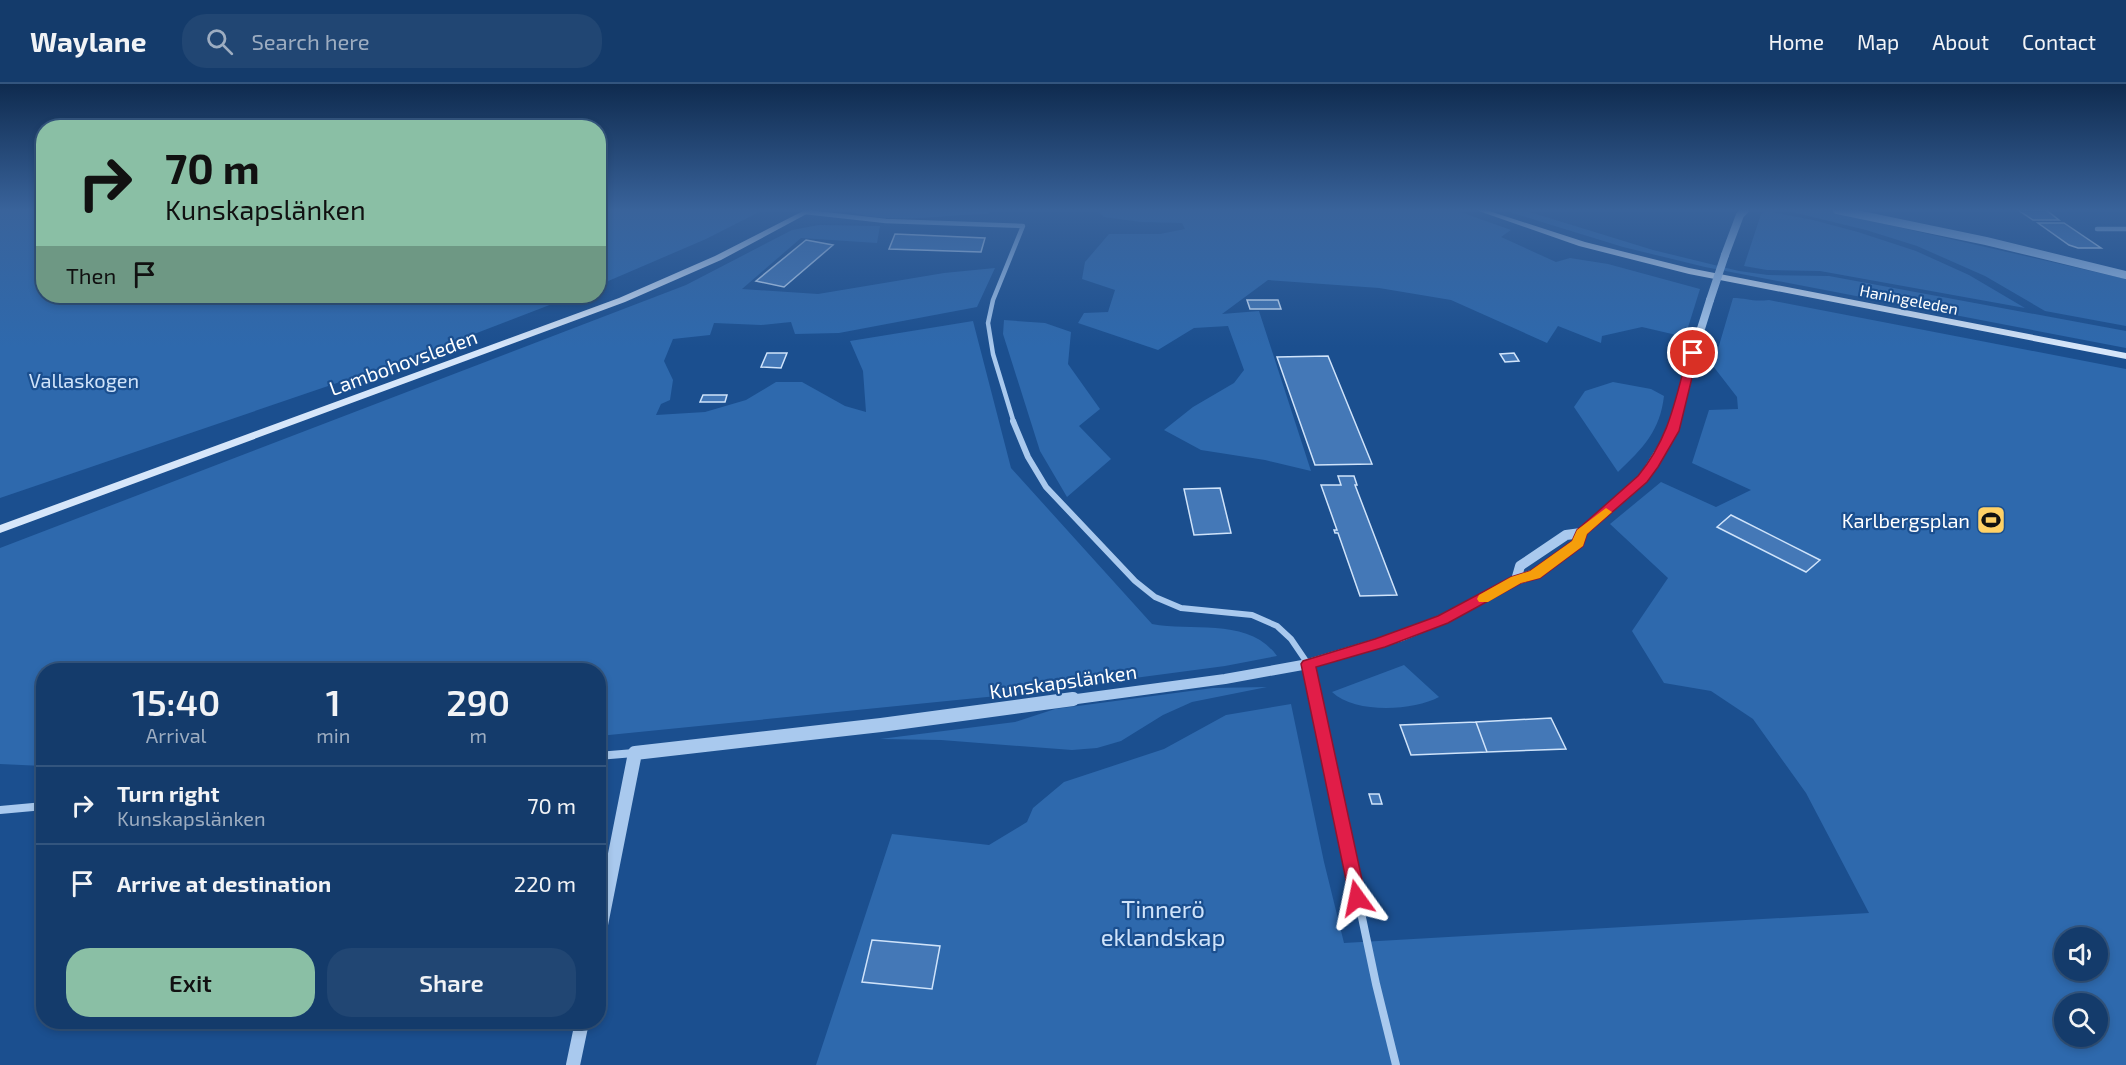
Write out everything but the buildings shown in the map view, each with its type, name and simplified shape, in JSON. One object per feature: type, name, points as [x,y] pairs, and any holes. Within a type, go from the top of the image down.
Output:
[{"type":"main road","name":"Lambohovsleden","points":[[0,529],[622,300],[722,256]]},
{"type":"main road","name":"Haningeleden","points":[[1629,256],[1689,271],[2126,356]]},
{"type":"street","points":[[1012,256],[991,302],[988,332],[1015,427],[1032,468],[1041,481],[1123,571],[1153,596],[1191,611],[1249,616],[1276,625],[1295,644],[1308,664],[1376,984],[1396,1065]]},
{"type":"street","name":"Kunskapslänken","points":[[606,755],[892,723],[1213,680],[1308,664],[1380,643],[1443,620],[1516,580],[1535,574],[1572,548],[1579,543],[1581,533],[1643,479],[1673,431],[1688,370],[1725,256]]},
{"type":"street","points":[[2049,256],[2126,274]]},
{"type":"street","points":[[606,900],[635,753]]},
{"type":"street","points":[[0,810],[36,807]]},
{"type":"street","points":[[573,1065],[581,1029]]},
{"type":"green space","name":"Vallaskogen","points":[[0,256],[36,256],[36,303],[555,303],[422,354],[0,498]]},
{"type":"green space","points":[[606,256],[667,256],[606,282]]},
{"type":"green space","points":[[742,256],[780,256],[742,289],[818,294],[944,273],[995,268],[977,307],[839,333],[795,334],[791,322],[761,325],[714,323],[710,335],[673,339],[664,361],[673,380],[670,400],[661,404],[656,415],[705,412],[746,400],[776,382],[802,382],[845,406],[866,412],[863,371],[850,341],[973,321],[1011,468],[1152,624],[1236,631],[1265,644],[1277,656],[1225,666],[1007,695],[606,735],[606,663],[36,663],[36,766],[0,764],[0,548],[686,285]]},
{"type":"green space","points":[[1090,256],[1542,256],[1556,262],[1570,258],[1608,264],[1700,289],[1685,337],[1642,327],[1602,336],[1601,343],[1558,326],[1547,343],[1451,300],[1379,288],[1268,280],[1222,314],[1259,311],[1311,471],[1265,460],[1201,450],[1164,430],[1193,407],[1234,383],[1244,370],[1228,326],[1194,328],[1158,350],[1078,323],[1084,313],[1108,312],[1115,290],[1082,279],[1085,262]]},
{"type":"green space","points":[[1659,256],[1677,256],[1739,271],[1768,275],[1829,276],[2126,331],[2126,348],[1705,267]]},
{"type":"green space","points":[[1747,256],[1927,256],[1969,275],[2025,308],[1820,271],[1767,270],[1744,266]]},
{"type":"green space","points":[[1939,256],[2024,256],[2126,279],[2126,326],[2045,311],[1985,276]]},
{"type":"green space","name":"Tinnerö eklandskap","points":[[1733,298],[1769,300],[2126,369],[2126,1065],[816,1065],[892,834],[989,845],[1027,822],[1033,808],[1064,782],[1164,749],[1226,715],[1291,704],[1324,862],[1344,943],[1869,913],[1806,793],[1753,719],[1711,691],[1664,683],[1632,631],[1668,578],[1610,524],[1661,482],[1716,507],[1751,490],[1692,463],[1709,410],[1738,409],[1737,397],[1713,366]]},
{"type":"green space","points":[[1004,320],[1045,323],[1071,332],[1068,364],[1100,409],[1079,426],[1111,459],[1067,497],[1040,451],[1003,334]]},
{"type":"green space","points":[[1613,382],[1651,389],[1664,396],[1659,419],[1649,438],[1618,472],[1574,407],[1585,391]]},
{"type":"green space","points":[[1404,665],[1439,697],[1415,705],[1384,708],[1355,704],[1332,692]]},
{"type":"green space","points":[[1267,687],[1192,702],[1163,715],[1121,741],[1097,748],[1072,750],[941,740],[880,739],[1015,722],[1055,709],[1213,688]]},
{"type":"slow traffic","points":[[1484,599],[1516,580],[1535,574],[1579,543],[1581,533],[1606,512]]},
{"type":"place","name":"Karlbergsplan","points":[[1991,520]]},
{"type":"route","points":[[1357,898],[1308,664],[1402,636],[1443,620],[1516,580],[1535,574],[1579,543],[1581,533],[1643,479],[1652,467],[1673,431],[1693,353]]}]
